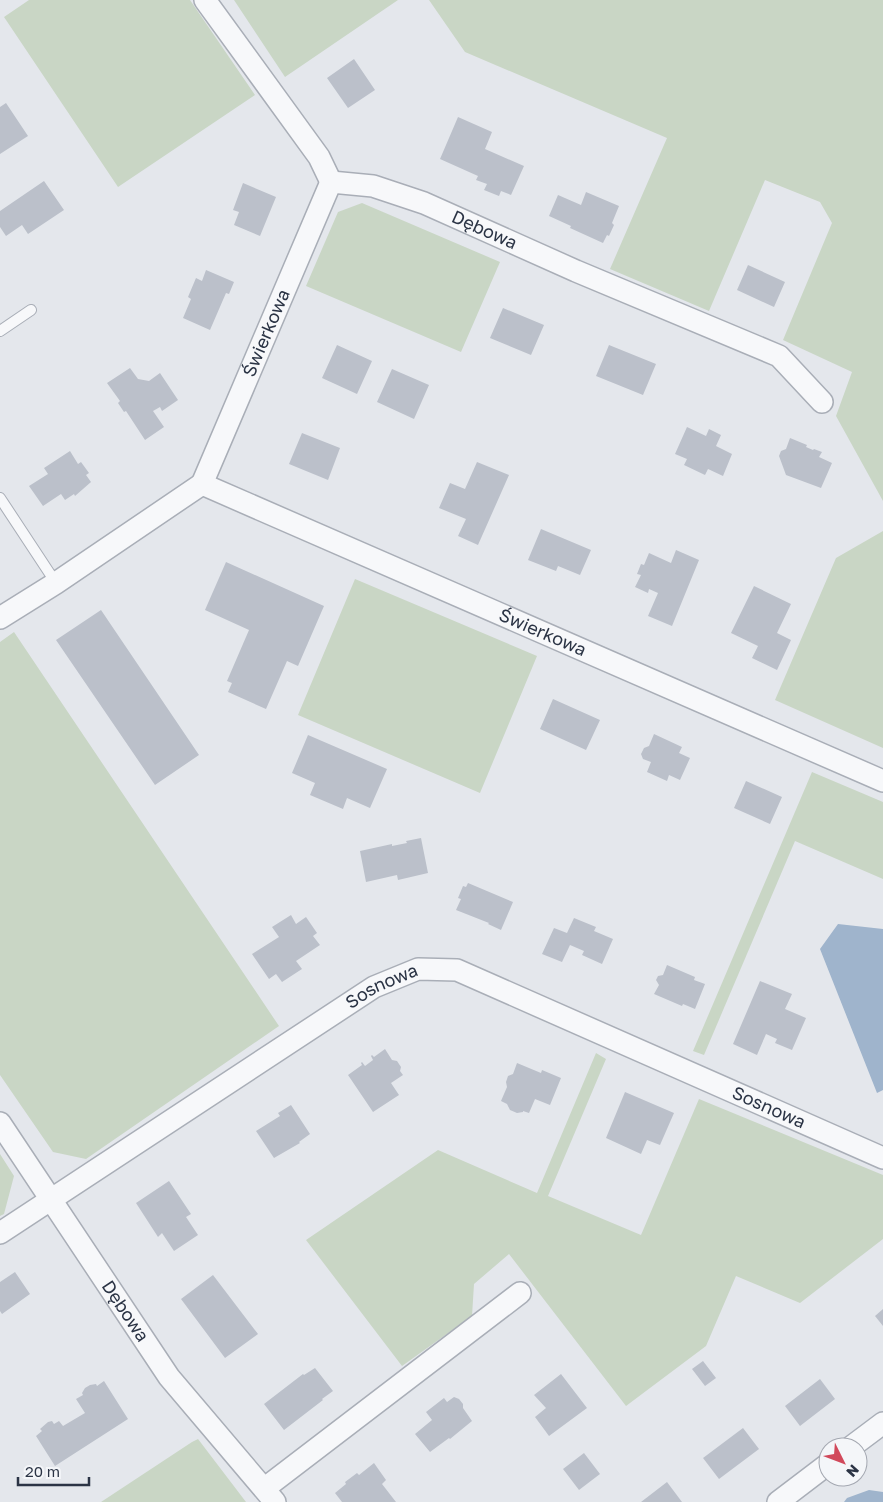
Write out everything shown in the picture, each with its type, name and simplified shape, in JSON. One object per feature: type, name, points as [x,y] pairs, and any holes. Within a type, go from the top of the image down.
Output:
[{"type":"street","points":[[205,0],[318,157],[331,182]]},
{"type":"street","name":"Dębowa","points":[[331,182],[374,186],[424,203],[576,271],[779,356],[822,402]]},
{"type":"street","name":"Świerkowa","points":[[331,182],[202,484],[883,780]]},
{"type":"street","points":[[0,618],[56,583],[202,484]]},
{"type":"street","name":"Sosnowa","points":[[0,1234],[374,987],[418,968],[457,970],[883,1158]]},
{"type":"street","name":"Dębowa","points":[[0,1123],[169,1376],[270,1495],[520,1293]]},
{"type":"street","points":[[864,1437],[883,1423]]},
{"type":"street","points":[[778,1502],[818,1472]]},
{"type":"lane","points":[[0,331],[31,310]]},
{"type":"lane","points":[[0,498],[56,583]]},
{"type":"green space","points":[[29,0],[190,0],[255,95],[118,187],[4,17]]},
{"type":"green space","points":[[234,0],[398,0],[285,77]]},
{"type":"green space","points":[[429,0],[883,0],[883,501],[836,416],[852,372],[783,340],[832,223],[820,202],[765,180],[709,311],[610,269],[667,138],[465,52]]},
{"type":"green space","points":[[362,203],[500,262],[461,352],[306,286],[338,212]]},
{"type":"green space","points":[[883,531],[883,748],[775,700],[836,558]]},
{"type":"green space","points":[[355,579],[537,656],[480,793],[298,715]]},
{"type":"green space","points":[[14,632],[279,1026],[86,1159],[53,1152],[0,1075],[0,642]]},
{"type":"green space","points":[[812,772],[883,802],[883,879],[795,841],[704,1055],[693,1051]]},
{"type":"green space","points":[[596,1053],[606,1059],[548,1196],[641,1235],[699,1099],[883,1175],[883,1239],[800,1303],[736,1276],[706,1346],[626,1406],[509,1254],[474,1284],[472,1316],[402,1366],[306,1240],[438,1150],[537,1193]]},
{"type":"green space","points":[[0,1154],[14,1176],[4,1214],[0,1216]]},
{"type":"green space","points":[[198,1439],[246,1502],[101,1502],[192,1442]]},
{"type":"water","points":[[838,924],[883,929],[883,1090],[877,1093],[820,949]]},
{"type":"water","points":[[869,1490],[883,1492],[883,1502],[844,1502],[847,1498]]},
{"type":"building","points":[[354,59],[375,90],[348,108],[327,78]]},
{"type":"building","points":[[6,103],[28,136],[0,154],[0,107]]},
{"type":"building","points":[[458,117],[492,132],[485,149],[524,166],[511,195],[501,191],[499,196],[484,190],[487,184],[476,180],[478,176],[440,159]]},
{"type":"building","points":[[44,181],[64,210],[28,234],[22,225],[6,236],[0,227],[0,211]]},
{"type":"building","points":[[243,183],[276,197],[260,236],[234,225],[239,212],[233,210]]},
{"type":"building","points":[[586,192],[619,206],[612,223],[614,225],[603,243],[549,216],[558,195],[581,205]]},
{"type":"building","points":[[748,265],[785,282],[774,307],[737,290]]},
{"type":"building","points":[[206,270],[234,282],[229,294],[226,293],[210,330],[183,318],[191,299],[188,297],[196,278],[202,281]]},
{"type":"building","points":[[503,308],[544,325],[531,355],[490,338]]},
{"type":"building","points":[[337,345],[372,361],[357,394],[322,378]]},
{"type":"building","points":[[609,345],[656,364],[643,395],[596,376]]},
{"type":"building","points":[[130,368],[138,379],[149,381],[160,373],[178,400],[162,411],[160,407],[153,411],[164,427],[145,440],[126,411],[124,412],[118,403],[120,401],[107,383]]},
{"type":"building","points":[[392,369],[429,385],[414,419],[377,402]]},
{"type":"building","points":[[687,427],[706,436],[709,429],[721,435],[716,446],[732,454],[723,476],[708,469],[705,475],[684,465],[687,459],[675,454]]},
{"type":"building","points":[[302,433],[340,448],[328,480],[289,464]]},
{"type":"building","points":[[790,438],[807,445],[806,447],[822,452],[819,457],[832,463],[821,488],[786,475],[779,456],[781,451],[786,449]]},
{"type":"building","points":[[70,451],[78,464],[81,462],[89,473],[86,475],[91,482],[75,496],[74,494],[65,500],[61,494],[43,506],[29,486],[48,474],[44,468]]},
{"type":"building","points":[[477,462],[509,475],[478,545],[458,536],[466,519],[439,508],[450,483],[465,489]]},
{"type":"building","points":[[541,529],[591,550],[580,575],[558,566],[556,571],[528,560]]},
{"type":"building","points":[[676,550],[699,560],[672,626],[648,616],[658,593],[649,589],[648,593],[635,587],[641,575],[637,574],[641,564],[644,565],[649,553],[671,563]]},
{"type":"building","points":[[226,562],[324,606],[298,666],[287,661],[266,709],[228,692],[232,683],[227,681],[249,630],[205,610]]},
{"type":"building","points":[[754,586],[791,604],[777,633],[791,640],[777,670],[752,658],[758,646],[731,633]]},
{"type":"building","points":[[101,610],[199,755],[155,785],[56,640]]},
{"type":"building","points":[[553,699],[600,720],[586,750],[540,729]]},
{"type":"building","points":[[654,734],[682,747],[679,753],[690,758],[680,780],[669,775],[667,781],[647,772],[651,762],[643,759],[641,754],[644,748],[649,746]]},
{"type":"building","points":[[308,735],[387,769],[370,808],[347,798],[343,809],[310,795],[315,783],[292,773]]},
{"type":"building","points":[[746,781],[782,797],[770,824],[734,808]]},
{"type":"building","points":[[421,838],[428,873],[398,880],[397,875],[366,882],[360,851],[392,844],[392,846],[407,843],[406,841]]},
{"type":"building","points":[[468,883],[513,902],[501,930],[489,923],[456,910],[461,899],[458,898],[463,886],[466,887]]},
{"type":"building","points":[[291,915],[296,924],[306,917],[317,933],[313,936],[320,945],[296,961],[302,969],[282,982],[276,974],[269,979],[252,954],[279,937],[272,927]]},
{"type":"building","points":[[574,918],[596,927],[594,931],[613,939],[602,964],[582,955],[584,951],[570,945],[562,962],[542,954],[554,928],[567,933]]},
{"type":"building","points":[[667,965],[695,977],[694,980],[705,984],[695,1009],[683,1004],[682,1006],[654,994],[659,985],[656,980],[658,976],[663,975]]},
{"type":"building","points":[[760,981],[792,994],[785,1009],[806,1018],[792,1050],[775,1043],[777,1039],[766,1034],[757,1055],[733,1044]]},
{"type":"building","points":[[385,1049],[392,1060],[397,1061],[403,1075],[391,1083],[399,1095],[373,1112],[348,1075],[362,1065],[362,1062],[365,1066],[373,1060],[372,1055],[374,1057]]},
{"type":"building","points":[[517,1063],[541,1073],[542,1070],[561,1078],[550,1105],[535,1099],[529,1113],[523,1111],[517,1113],[510,1110],[507,1104],[501,1101],[507,1087],[508,1076],[513,1074]]},
{"type":"building","points":[[625,1092],[674,1113],[660,1145],[647,1140],[641,1154],[606,1138]]},
{"type":"building","points":[[291,1105],[310,1134],[300,1143],[274,1158],[256,1131],[280,1116],[278,1113]]},
{"type":"building","points":[[169,1181],[191,1214],[186,1217],[198,1235],[174,1251],[162,1233],[158,1237],[136,1203]]},
{"type":"building","points":[[15,1272],[30,1294],[2,1314],[0,1311],[0,1282]]},
{"type":"building","points":[[213,1275],[258,1334],[225,1358],[181,1299]]},
{"type":"building","points":[[883,1309],[883,1326],[875,1316]]},
{"type":"building","points":[[703,1361],[716,1378],[705,1386],[692,1369]]},
{"type":"building","points":[[315,1368],[333,1391],[284,1430],[264,1404],[303,1374]]},
{"type":"building","points":[[561,1374],[587,1408],[549,1436],[535,1417],[546,1408],[534,1395]]},
{"type":"building","points":[[820,1379],[835,1399],[800,1426],[785,1406]]},
{"type":"building","points":[[104,1381],[128,1419],[55,1466],[36,1436],[42,1431],[40,1429],[52,1421],[54,1424],[59,1421],[63,1426],[85,1413],[76,1399],[83,1395],[82,1393],[85,1388],[96,1384],[97,1386]]},
{"type":"building","points":[[454,1397],[463,1404],[463,1408],[472,1421],[430,1452],[415,1434],[432,1420],[426,1412],[444,1398],[447,1402]]},
{"type":"building","points":[[743,1428],[759,1449],[719,1479],[703,1458]]},
{"type":"building","points":[[584,1453],[600,1474],[579,1490],[563,1469]]},
{"type":"building","points":[[374,1463],[386,1480],[382,1484],[396,1502],[342,1502],[335,1493],[346,1484],[345,1482],[357,1473],[359,1475]]},
{"type":"building","points":[[667,1482],[682,1502],[641,1502]]}]
